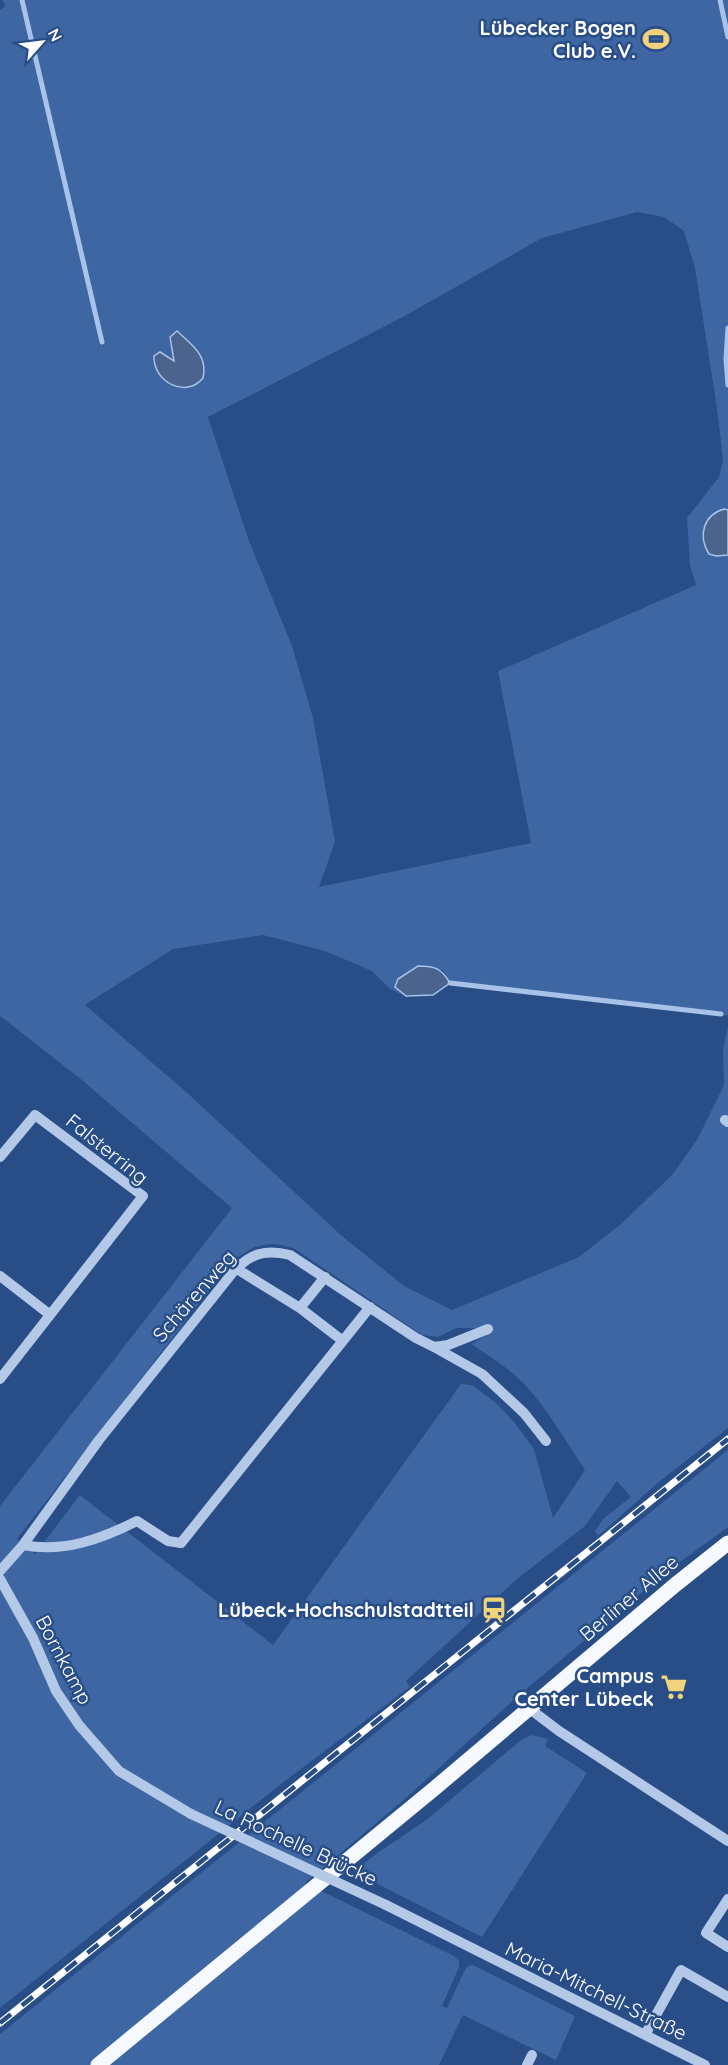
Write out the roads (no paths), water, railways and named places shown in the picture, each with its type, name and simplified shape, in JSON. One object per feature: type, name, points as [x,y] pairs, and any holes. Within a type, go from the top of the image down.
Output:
[{"type":"main road","name":"Berliner Allee","points":[[98,2065],[530,1709],[666,1592],[728,1543]]},
{"type":"street","name":"Falsterring","points":[[0,1157],[35,1115],[143,1196],[49,1314]]},
{"type":"street","name":"Schärenweg","points":[[0,1572],[23,1545],[99,1440],[237,1269],[252,1256],[271,1251],[290,1255],[304,1263],[416,1338],[482,1374],[524,1413],[546,1441]]},
{"type":"street","points":[[237,1269],[300,1308],[343,1341]]},
{"type":"street","points":[[0,1276],[49,1314],[0,1379]]},
{"type":"street","points":[[300,1308],[324,1277]]},
{"type":"street","points":[[23,1545],[54,1548],[76,1544],[111,1533],[137,1521],[168,1540],[181,1543],[370,1307]]},
{"type":"street","points":[[434,1347],[448,1345],[488,1329]]},
{"type":"street","name":"Bornkamp","points":[[0,1579],[33,1638],[56,1691],[79,1725],[119,1771],[191,1814]]},
{"type":"street","points":[[530,1709],[559,1731],[728,1841]]},
{"type":"street","name":"La Rochelle Brücke","points":[[191,1814],[386,1905],[471,1948]]},
{"type":"street","points":[[728,1899],[706,1933],[728,1947]]},
{"type":"street","name":"Maria-Mitchell-Straße","points":[[471,1948],[705,2065]]},
{"type":"street","points":[[645,2036],[681,1970],[728,1997]]},
{"type":"waterway","points":[[22,0],[102,342]]},
{"type":"waterway","points":[[720,0],[728,37]]},
{"type":"waterway","points":[[728,328],[726,359],[728,385]]},
{"type":"waterway","points":[[450,983],[721,1014]]},
{"type":"railway","points":[[0,2023],[728,1439]]},
{"type":"place","name":"Lübecker Bogen Club e.V.","points":[[656,39]]},
{"type":"place","name":"Lübeck-Hochschulstadtteil","points":[[494,1610]]},
{"type":"place","name":"Campus Center Lübeck","points":[[674,1687]]}]
